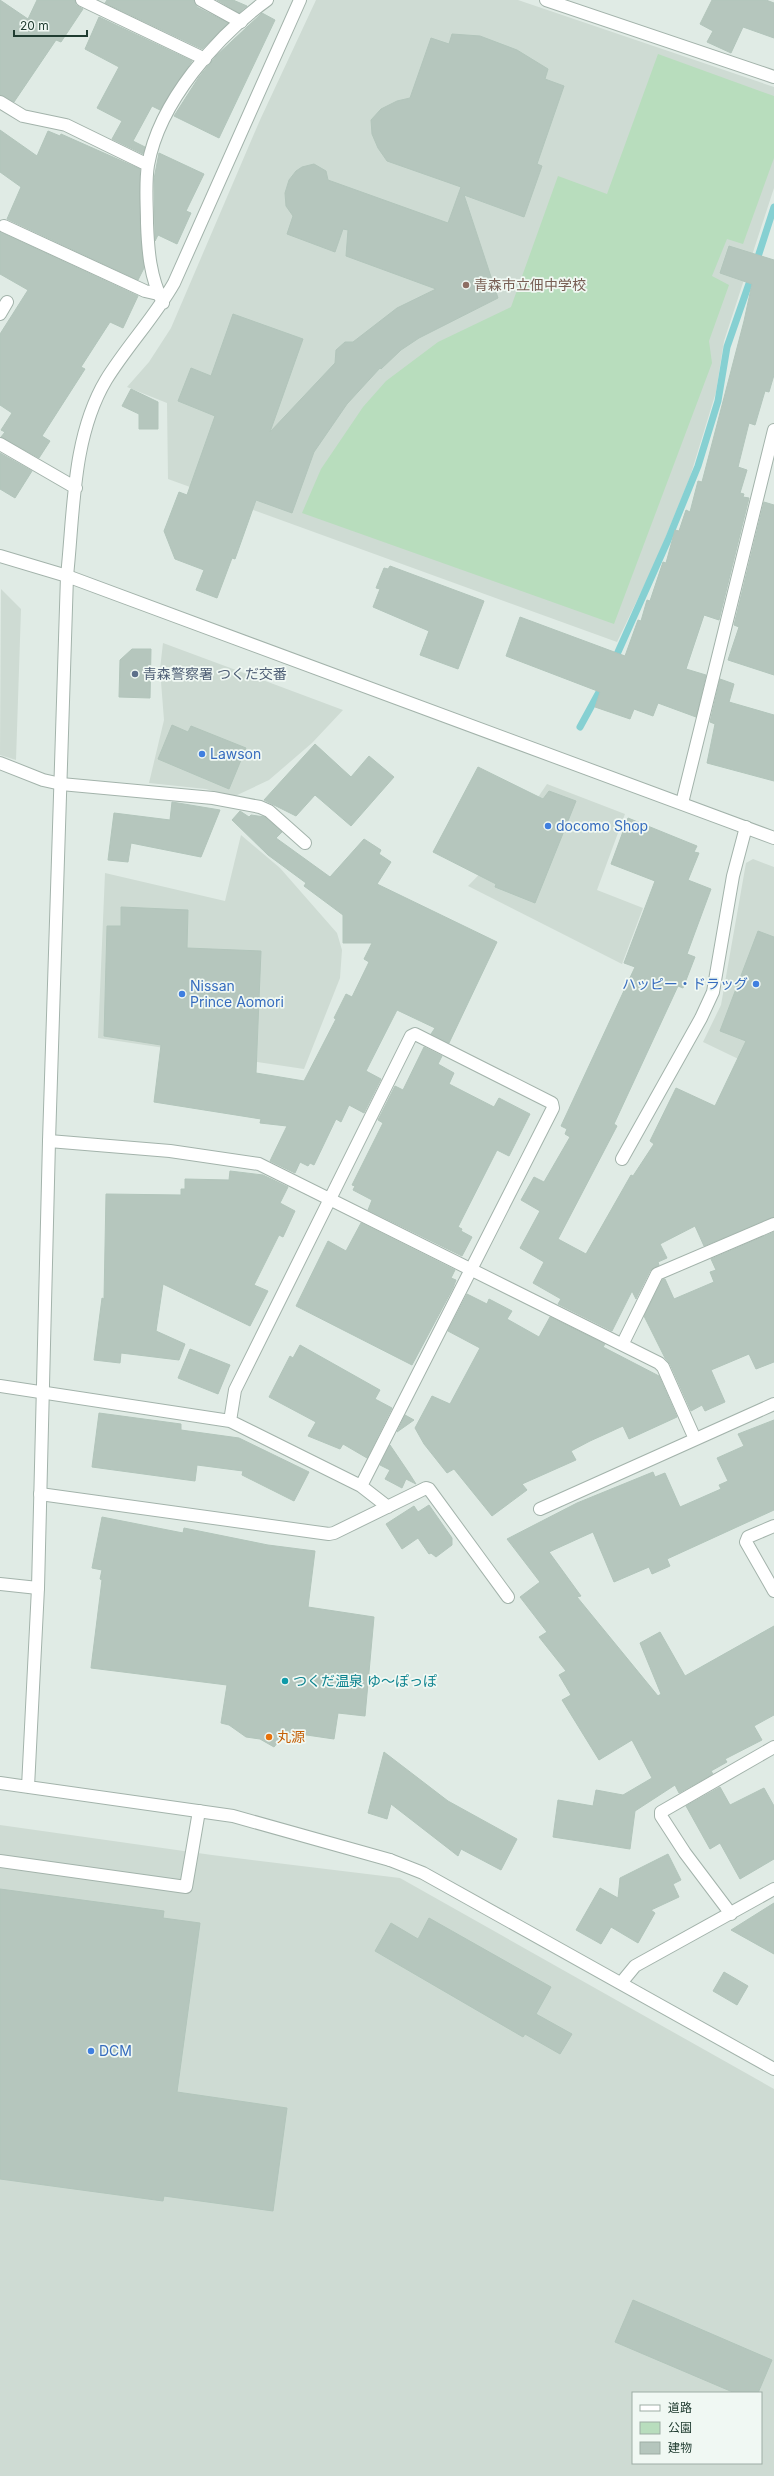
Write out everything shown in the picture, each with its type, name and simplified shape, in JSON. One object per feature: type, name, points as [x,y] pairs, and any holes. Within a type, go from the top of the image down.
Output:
[{"type":"street","points":[[82,0],[205,59]]},
{"type":"street","points":[[201,0],[241,22]]},
{"type":"street","points":[[161,298],[154,284],[148,251],[148,165],[161,125],[170,107],[205,59],[241,22],[267,0]]},
{"type":"street","points":[[28,1787],[38,1588],[49,1141],[67,576],[76,488],[84,432],[96,399],[161,298],[174,283],[300,0]]},
{"type":"street","points":[[546,0],[774,77]]},
{"type":"street","points":[[0,102],[23,116],[66,125],[148,165]]},
{"type":"street","points":[[4,226],[161,298]]},
{"type":"street","points":[[0,314],[7,302]]},
{"type":"street","points":[[682,804],[774,430]]},
{"type":"street","points":[[0,444],[76,488]]},
{"type":"street","points":[[1,559],[67,576],[774,838]]},
{"type":"street","points":[[0,763],[42,780],[61,784],[213,798],[260,807],[269,811],[305,844]]},
{"type":"street","points":[[622,1159],[701,1018],[713,992],[733,876],[746,827]]},
{"type":"street","points":[[230,1421],[235,1390],[411,1036],[415,1034],[552,1103],[553,1108],[361,1486]]},
{"type":"street","points":[[49,1141],[170,1151],[249,1161],[623,1343],[664,1368],[695,1439]]},
{"type":"street","points":[[623,1343],[657,1274],[774,1224]]},
{"type":"street","points":[[0,1386],[230,1421],[361,1486],[388,1507]]},
{"type":"street","points":[[540,1509],[774,1404]]},
{"type":"street","points":[[40,1494],[329,1534],[334,1533],[426,1488],[429,1489],[508,1597]]},
{"type":"street","points":[[774,1526],[748,1537],[746,1542],[774,1592]]},
{"type":"street","points":[[0,1584],[38,1588]]},
{"type":"street","points":[[731,1914],[684,1852],[661,1816],[662,1812],[774,1747]]},
{"type":"street","points":[[0,1784],[199,1811],[249,1820],[390,1860],[423,1873],[774,2069]]},
{"type":"street","points":[[0,1861],[186,1887],[199,1811]]},
{"type":"street","points":[[621,1983],[635,1966],[774,1889]]},
{"type":"shaded area","name":"青森市立佃中学校","points":[[316,0],[518,0],[774,87],[774,188],[724,341],[716,392],[690,477],[656,561],[617,642],[168,479],[167,403],[127,387],[149,362],[171,328],[260,120]]},
{"type":"shaded area","points":[[1,589],[21,609],[16,760],[0,755]]},
{"type":"shaded area","points":[[163,643],[343,710],[312,743],[269,780],[233,797],[206,789],[149,783],[164,720],[160,669]]},
{"type":"shaded area","points":[[547,784],[625,814],[597,890],[643,908],[622,964],[468,886],[500,853]]},
{"type":"shaded area","points":[[241,835],[280,868],[337,933],[342,950],[340,978],[304,1069],[98,1038],[105,873],[225,901]]},
{"type":"shaded area","points":[[753,859],[774,867],[774,1076],[703,1042],[721,1005],[746,863]]},
{"type":"shaded area","points":[[0,1825],[212,1855],[400,1878],[774,2089],[774,2476],[0,2476]]},
{"type":"green space","points":[[658,54],[774,96],[774,158],[743,244],[727,239],[712,276],[729,285],[709,341],[712,363],[614,624],[302,513],[321,469],[363,407],[386,381],[438,342],[511,307],[558,176],[607,194]]},
{"type":"building","points":[[0,0],[28,19],[37,0],[75,0],[76,5],[83,9],[61,42],[56,40],[14,102],[0,95]]},
{"type":"building","points":[[107,0],[194,0],[197,7],[228,23],[202,49],[105,3]]},
{"type":"building","points":[[217,0],[233,0],[247,6],[239,13]]},
{"type":"building","points":[[712,0],[766,0],[774,3],[774,38],[743,27],[731,53],[707,42],[713,31],[700,24]]},
{"type":"building","points":[[262,13],[275,20],[219,138],[174,116],[199,77],[216,56]]},
{"type":"building","points":[[99,17],[192,61],[160,110],[152,106],[133,141],[145,147],[143,154],[112,139],[122,121],[97,108],[119,67],[85,49]]},
{"type":"building","points":[[452,34],[480,36],[517,50],[548,69],[545,79],[564,86],[537,164],[542,166],[524,217],[464,195],[498,298],[419,338],[401,350],[381,369],[380,368],[347,404],[314,452],[292,513],[256,500],[235,559],[232,558],[217,598],[196,590],[204,570],[175,559],[164,531],[179,492],[187,495],[215,416],[178,401],[191,368],[211,376],[233,314],[303,339],[270,432],[335,363],[336,350],[345,342],[353,342],[397,308],[436,289],[346,256],[348,230],[343,229],[335,252],[287,234],[293,216],[286,206],[285,193],[289,180],[296,171],[302,167],[314,164],[326,171],[328,180],[448,223],[461,187],[387,161],[378,148],[372,134],[371,120],[381,109],[397,101],[410,98],[431,38],[449,44]]},
{"type":"building","points":[[0,130],[37,156],[48,131],[60,136],[61,134],[140,169],[140,223],[144,268],[138,280],[7,219],[21,187],[0,172]]},
{"type":"building","points":[[159,153],[204,174],[186,211],[191,213],[177,244],[158,235],[155,241],[154,179]]},
{"type":"building","points":[[0,232],[138,296],[123,328],[110,322],[81,367],[85,369],[42,436],[50,441],[39,458],[1,437],[5,432],[1,430],[12,413],[0,405],[0,334],[28,290],[0,274]]},
{"type":"building","points":[[729,246],[774,260],[774,375],[769,392],[765,391],[755,425],[749,423],[738,467],[747,470],[740,493],[744,494],[743,497],[749,498],[719,620],[704,615],[686,669],[706,675],[696,717],[658,703],[653,716],[634,709],[630,719],[595,707],[600,692],[506,656],[520,617],[625,656],[638,620],[641,621],[647,600],[650,601],[663,562],[666,563],[675,530],[679,531],[686,510],[690,512],[698,481],[702,482],[744,321],[752,284],[720,273]]},
{"type":"building","points":[[131,389],[158,402],[158,429],[139,429],[139,414],[122,406]]},
{"type":"building","points":[[0,453],[32,471],[15,498],[0,489]]},
{"type":"building","points":[[764,502],[774,505],[774,675],[728,660],[739,627],[734,625]]},
{"type":"building","points":[[390,566],[484,601],[458,669],[420,655],[429,631],[373,607],[380,589],[376,588],[384,568],[388,569]]},
{"type":"building","name":"青森警察署 つくだ交番","points":[[132,649],[151,649],[150,698],[119,697],[120,660]]},
{"type":"building","points":[[720,679],[734,684],[729,702],[774,715],[774,781],[707,763],[715,724],[710,722]]},
{"type":"building","name":"Lawson","points":[[172,725],[188,732],[191,726],[246,748],[229,789],[158,759]]},
{"type":"building","points":[[315,744],[351,777],[369,756],[394,777],[351,826],[315,795],[296,816],[264,800]]},
{"type":"building","points":[[478,767],[543,799],[549,791],[576,801],[535,903],[495,887],[496,884],[433,852]]},
{"type":"building","points":[[172,802],[220,810],[201,857],[131,843],[128,862],[108,860],[114,813],[170,820]]},
{"type":"building","points":[[240,811],[249,817],[251,815],[265,817],[282,832],[276,838],[330,877],[364,839],[381,850],[379,854],[391,862],[377,884],[497,942],[449,1043],[431,1034],[435,1028],[397,1010],[366,1071],[381,1079],[364,1113],[349,1105],[341,1122],[336,1119],[314,1165],[310,1163],[308,1166],[300,1162],[295,1173],[270,1161],[287,1126],[260,1123],[261,1119],[154,1102],[161,1045],[104,1036],[107,926],[121,926],[121,907],[188,910],[187,948],[261,951],[256,1073],[304,1081],[336,1019],[334,1018],[346,994],[352,997],[369,962],[364,959],[372,943],[343,943],[343,915],[304,886],[306,883],[268,855],[232,820]]},
{"type":"building","points":[[628,818],[697,846],[694,852],[699,853],[688,880],[711,889],[687,954],[695,957],[683,988],[678,986],[614,1124],[617,1126],[558,1239],[586,1254],[631,1175],[633,1176],[654,1144],[650,1141],[676,1088],[715,1106],[746,1041],[720,1031],[758,931],[774,937],[774,1217],[704,1246],[695,1226],[660,1244],[667,1258],[658,1262],[659,1265],[650,1271],[636,1299],[632,1291],[612,1331],[558,1304],[561,1299],[533,1283],[544,1262],[520,1248],[540,1211],[521,1200],[534,1177],[544,1182],[570,1137],[565,1134],[567,1129],[561,1126],[635,967],[624,963],[655,881],[611,864]]},
{"type":"building","points":[[424,1047],[442,1056],[438,1064],[454,1073],[449,1084],[494,1107],[499,1098],[530,1114],[509,1156],[497,1150],[458,1227],[462,1229],[461,1231],[472,1237],[462,1256],[368,1210],[372,1200],[353,1190],[355,1186],[352,1185],[383,1123],[378,1120],[395,1086],[403,1090]]},
{"type":"building","points":[[230,1171],[263,1175],[288,1187],[280,1203],[295,1211],[283,1237],[279,1235],[254,1285],[268,1291],[250,1326],[163,1284],[156,1331],[185,1344],[179,1360],[121,1353],[120,1363],[94,1360],[102,1298],[104,1299],[106,1194],[181,1195],[181,1189],[185,1189],[185,1179],[229,1180]]},
{"type":"building","points":[[361,1223],[455,1270],[451,1278],[456,1280],[453,1288],[412,1365],[296,1306],[328,1241],[346,1251]]},
{"type":"building","points":[[774,1232],[774,1362],[756,1369],[749,1354],[711,1370],[725,1402],[705,1411],[702,1405],[691,1411],[670,1364],[665,1358],[644,1316],[662,1280],[665,1279],[674,1299],[714,1282],[710,1272],[716,1270],[711,1259]]},
{"type":"building","points":[[467,1294],[487,1304],[489,1299],[512,1311],[507,1319],[539,1337],[550,1317],[605,1344],[603,1347],[659,1376],[677,1417],[629,1439],[623,1426],[571,1451],[576,1460],[522,1484],[527,1490],[492,1516],[454,1469],[447,1473],[424,1444],[415,1428],[432,1396],[450,1404],[480,1348],[448,1331]]},
{"type":"building","points":[[300,1345],[380,1390],[375,1399],[392,1408],[367,1458],[343,1444],[340,1449],[308,1436],[316,1422],[269,1397],[290,1356],[293,1358]]},
{"type":"building","points":[[190,1349],[230,1365],[218,1394],[178,1378]]},
{"type":"building","points":[[99,1413],[181,1424],[181,1430],[239,1438],[309,1472],[294,1501],[242,1475],[243,1471],[197,1465],[195,1481],[92,1467]]},
{"type":"building","points":[[405,1415],[414,1420],[397,1432]]},
{"type":"building","points":[[774,1420],[774,1510],[667,1559],[670,1566],[652,1574],[649,1567],[614,1582],[593,1532],[549,1552],[581,1596],[577,1597],[658,1696],[661,1694],[640,1643],[660,1632],[685,1676],[774,1626],[774,1715],[754,1726],[762,1740],[725,1759],[727,1762],[711,1771],[713,1774],[679,1793],[675,1785],[635,1811],[630,1849],[553,1837],[558,1800],[593,1806],[596,1790],[623,1795],[652,1778],[632,1740],[599,1760],[562,1700],[571,1695],[559,1675],[566,1671],[539,1637],[547,1632],[520,1597],[540,1582],[507,1539],[577,1503],[653,1472],[655,1477],[665,1473],[680,1507],[721,1489],[719,1485],[728,1481],[717,1458],[744,1446],[738,1434]]},
{"type":"building","points":[[390,1445],[416,1484],[406,1479],[402,1488],[385,1479],[390,1470],[380,1465]]},
{"type":"building","points":[[429,1505],[452,1538],[452,1545],[436,1557],[431,1553],[429,1554],[418,1538],[402,1549],[386,1524],[414,1506],[418,1512]]},
{"type":"building","points":[[102,1517],[183,1533],[184,1528],[268,1545],[315,1551],[308,1607],[374,1617],[365,1716],[338,1713],[334,1739],[286,1732],[274,1747],[260,1739],[246,1737],[229,1725],[221,1723],[227,1685],[91,1668],[102,1580],[100,1579],[102,1570],[92,1568]]},
{"type":"building","points":[[384,1752],[448,1801],[517,1839],[501,1870],[461,1849],[458,1856],[391,1804],[387,1819],[368,1813]]},
{"type":"building","points":[[720,1787],[730,1805],[764,1788],[774,1806],[774,1859],[740,1879],[720,1843],[710,1849],[686,1806]]},
{"type":"building","points":[[668,1854],[681,1880],[673,1884],[679,1897],[651,1910],[655,1913],[638,1943],[611,1927],[601,1944],[576,1930],[600,1888],[618,1898],[620,1878]]},
{"type":"building","name":"DCM","points":[[0,1889],[164,1911],[163,1918],[200,1923],[177,2092],[287,2108],[273,2211],[164,2196],[163,2201],[0,2179]]},
{"type":"building","points":[[774,1903],[774,1954],[731,1930]]},
{"type":"building","points":[[429,1918],[551,1987],[536,2014],[572,2034],[560,2054],[525,2034],[523,2037],[375,1951],[391,1923],[418,1939]]},
{"type":"building","points":[[724,1972],[748,1986],[737,2005],[713,1991]]},
{"type":"building","points":[[633,2300],[772,2360],[758,2392],[733,2392],[615,2342]]},
{"type":"waterway","points":[[756,263],[774,207]]},
{"type":"waterway","points":[[614,661],[668,540],[698,466],[718,401],[727,347],[752,275]]},
{"type":"waterway","points":[[580,727],[604,683]]},
{"type":"place","name":"青森市立佃中学校","points":[[466,285]]},
{"type":"place","name":"青森警察署 つくだ交番","points":[[135,674]]},
{"type":"place","name":"Lawson","points":[[202,754]]},
{"type":"place","name":"docomo Shop","points":[[548,826]]},
{"type":"place","name":"ハッピー・ドラッグ","points":[[756,984]]},
{"type":"place","name":"Nissan Prince Aomori","points":[[182,994]]},
{"type":"place","name":"つくだ温泉 ゆ～ぽっぽ","points":[[285,1681]]},
{"type":"place","name":"丸源","points":[[269,1737]]},
{"type":"place","name":"DCM","points":[[91,2051]]}]
